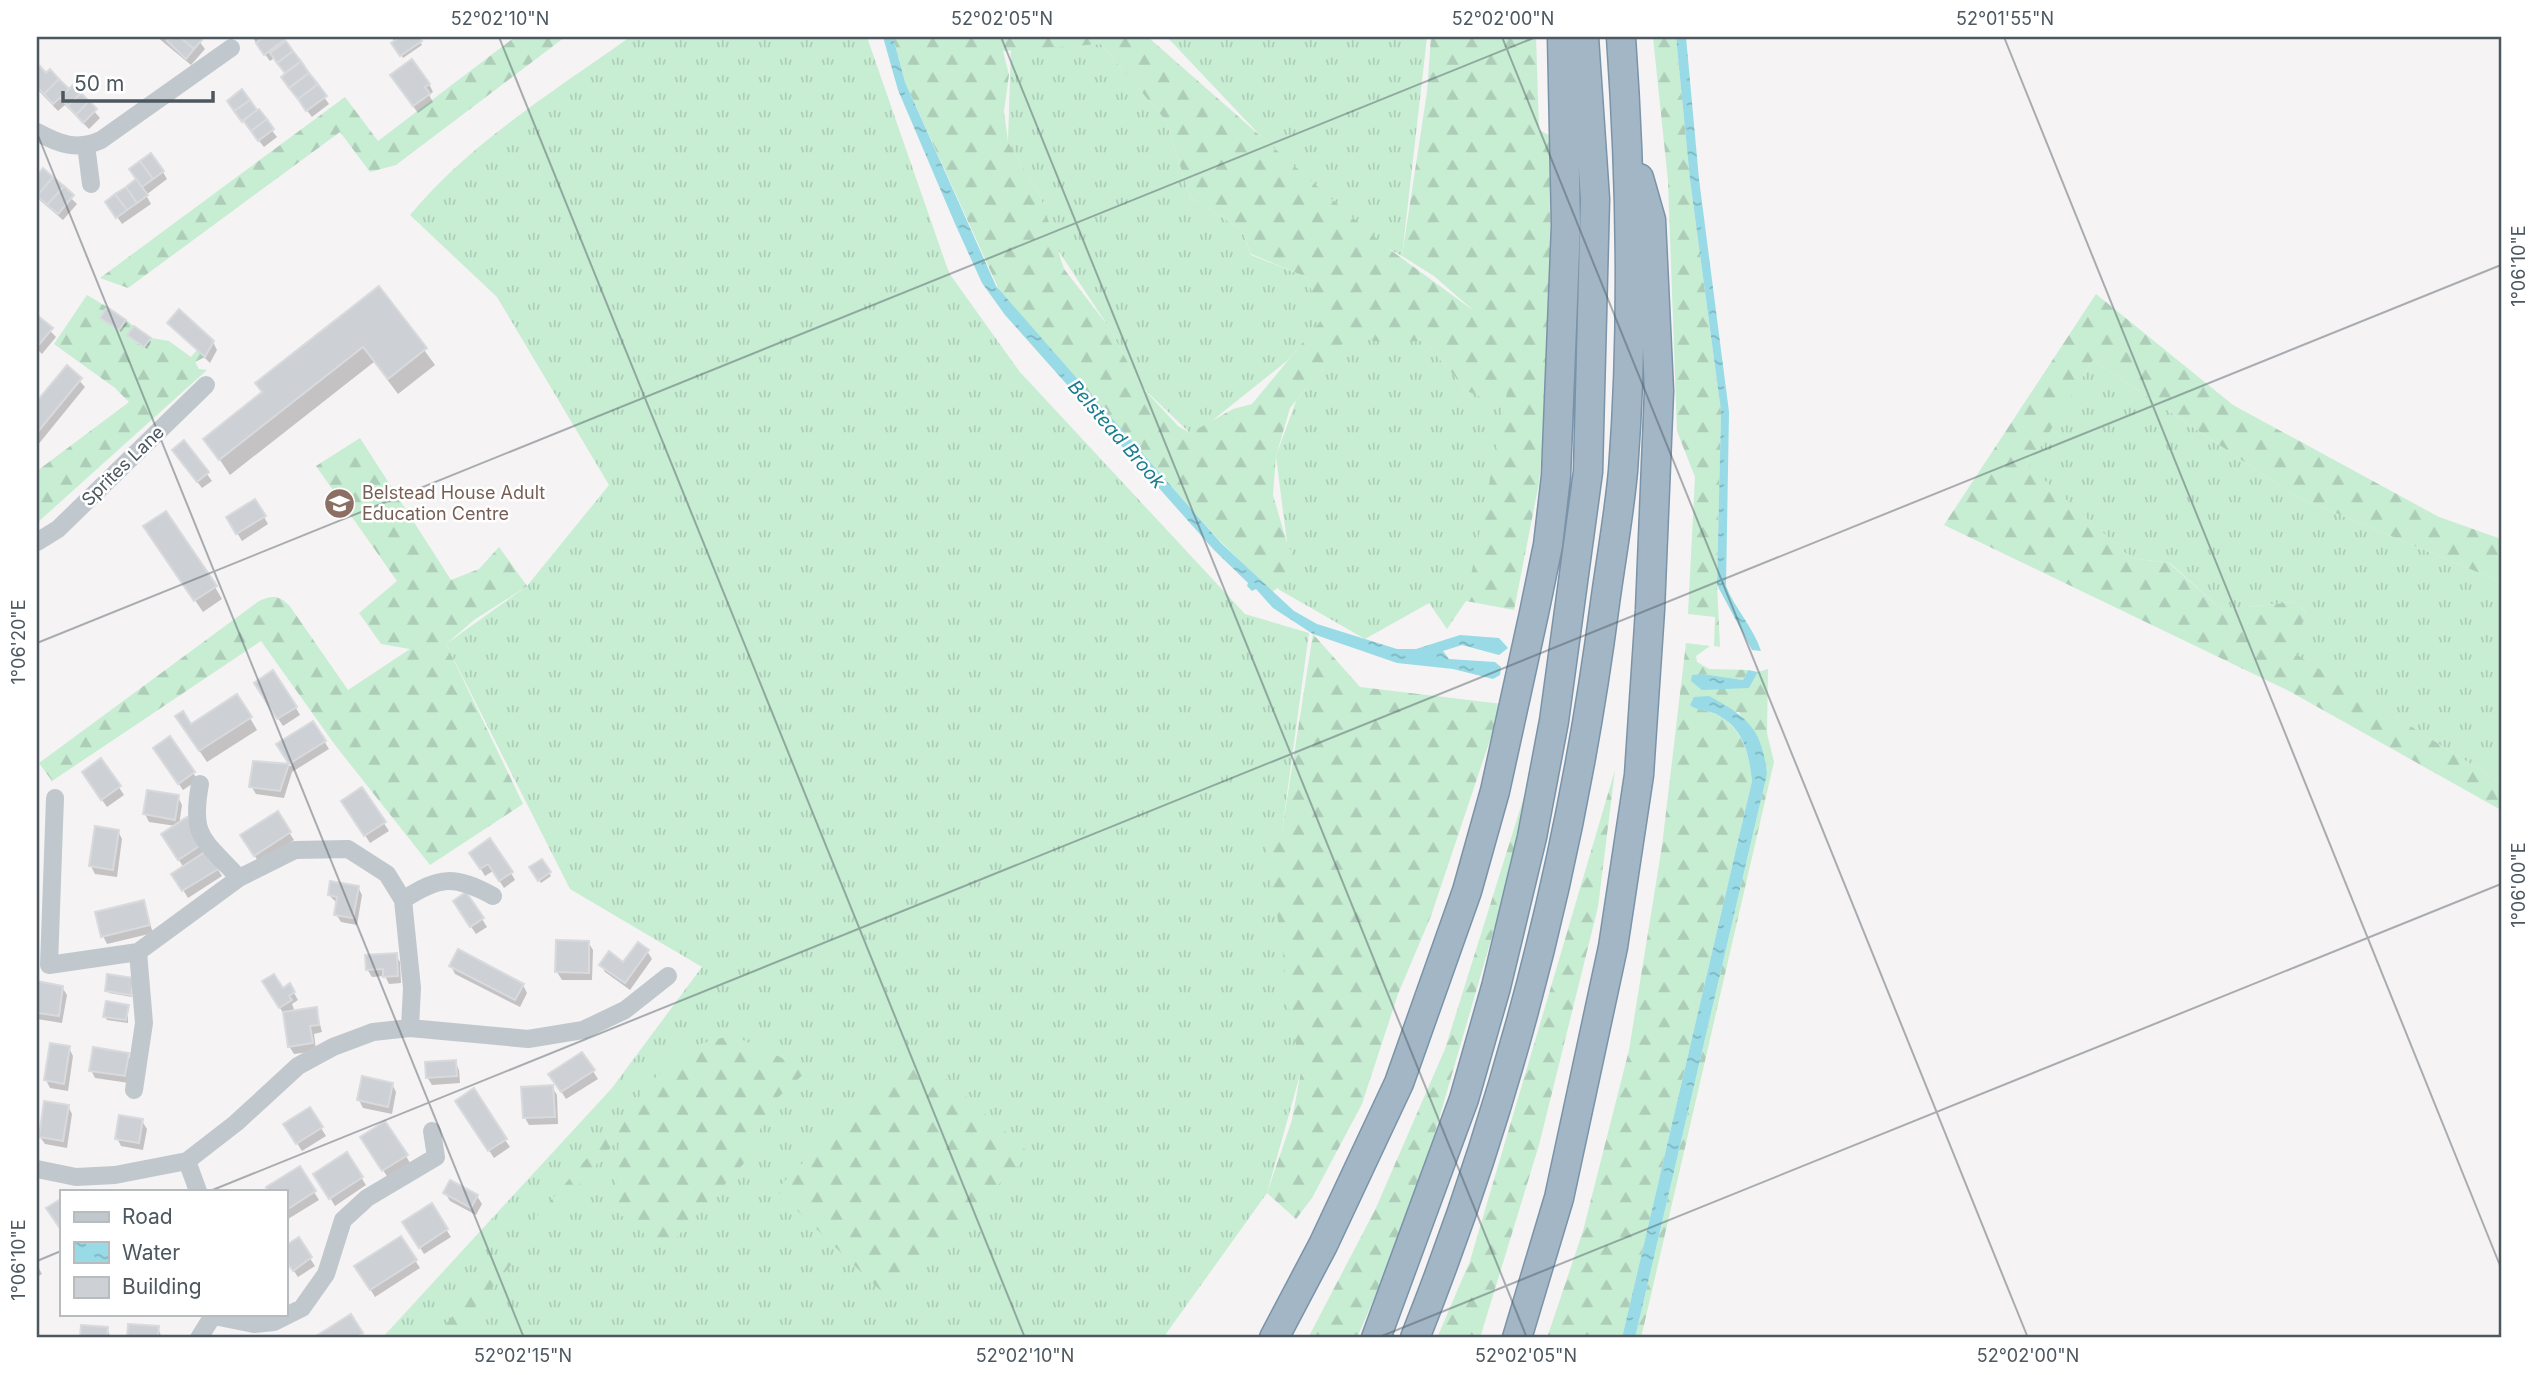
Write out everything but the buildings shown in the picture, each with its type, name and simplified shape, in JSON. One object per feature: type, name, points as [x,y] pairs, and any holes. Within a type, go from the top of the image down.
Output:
[{"type":"highway","points":[[1273,1338],[1323,1245],[1399,1083],[1467,891],[1501,765],[1548,545],[1556,476],[1566,225],[1562,37]]},
{"type":"highway","points":[[1376,1338],[1464,1099],[1525,865],[1554,721],[1588,472],[1595,200],[1584,37]]},
{"type":"highway","points":[[1415,1338],[1481,1160],[1529,999],[1565,844],[1592,702],[1623,472],[1629,280],[1629,142],[1621,37]]},
{"type":"highway","points":[[1517,1338],[1559,1198],[1613,947],[1639,775],[1650,610],[1659,391],[1651,220],[1629,142]]},
{"type":"street","points":[[37,132],[63,145],[86,145],[110,135],[231,48]]},
{"type":"street","points":[[86,145],[92,184]]},
{"type":"street","name":"Sprites Lane","points":[[37,542],[58,529],[206,385]]},
{"type":"street","points":[[200,784],[195,810],[197,830],[239,878]]},
{"type":"street","points":[[55,798],[50,965],[138,952],[239,878],[295,850],[348,849],[387,874],[403,900],[412,988],[410,1028]]},
{"type":"street","points":[[403,900],[427,884],[450,879],[469,883],[493,896]]},
{"type":"street","points":[[134,1090],[144,1023],[138,952]]},
{"type":"street","points":[[37,1169],[76,1177],[115,1175],[187,1161],[236,1123],[298,1066],[333,1047],[373,1032],[410,1028],[528,1039],[583,1030],[625,1010],[668,976]]},
{"type":"street","points":[[287,1315],[302,1308],[326,1274],[343,1220],[367,1198],[436,1157],[432,1131]]},
{"type":"street","points":[[187,1161],[198,1190]]},
{"type":"street","points":[[199,1338],[213,1316]]},
{"type":"street","points":[[218,1316],[254,1324],[274,1321],[285,1316]]},
{"type":"green space","points":[[515,37],[565,37],[396,165],[370,172],[340,132],[128,288],[100,278],[345,97],[378,141]]},
{"type":"green space","points":[[630,37],[867,37],[949,273],[1019,371],[1245,614],[1309,633],[1282,831],[1301,1071],[1267,1193],[1163,1338],[382,1338],[612,1088],[702,967],[570,889],[446,644],[527,586],[609,485],[497,297],[410,215],[459,164],[486,141]]},
{"type":"green space","points":[[893,37],[1148,37],[1385,246],[1474,311],[1434,276],[1402,256],[1427,92],[1431,37],[1536,37],[1539,130],[1551,136],[1550,363],[1539,483],[1514,610],[1466,601],[1510,377],[1490,401],[1467,391],[1424,341],[1380,342],[1349,336],[1290,408],[1276,456],[1273,495],[1287,543],[1301,571],[1272,592],[1218,539],[1000,292],[905,82]],"holes":[[[1101,44],[1166,121],[1190,197],[1242,230],[1251,254],[1306,277],[1323,318],[1252,404],[1233,409],[1190,433],[1178,426],[1140,385],[1108,326],[1064,269],[1041,198],[1008,142],[1004,111],[1009,75],[1003,51]]]},
{"type":"green space","points":[[1167,37],[1427,37],[1402,256],[1343,223]]},
{"type":"green space","points":[[1653,37],[1676,37],[1690,180],[1721,411],[1717,585],[1720,647],[1714,646],[1715,617],[1688,614],[1695,477],[1677,431],[1668,181]]},
{"type":"green space","points":[[1101,44],[1166,121],[1190,197],[1242,230],[1251,255],[1306,277],[1324,318],[1288,360],[1203,428],[1190,433],[1140,385],[1108,326],[1054,244],[1041,198],[1008,142],[1011,47]]},
{"type":"green space","points":[[2096,294],[2233,405],[2439,517],[2501,539],[2501,582],[2295,496],[2093,360],[2029,466],[2131,558],[2169,563],[2222,610],[2293,602],[2305,611],[2294,653],[2501,783],[2501,810],[2289,691],[1944,525]]},
{"type":"green space","points":[[87,295],[107,307],[101,318],[119,330],[126,320],[134,326],[127,335],[144,347],[151,338],[169,341],[191,357],[197,350],[205,357],[195,362],[199,369],[207,370],[37,523],[37,471],[129,402],[115,388],[54,344]]},
{"type":"green space","points":[[1349,335],[1424,341],[1467,391],[1513,363],[1493,561],[1447,629],[1429,603],[1365,639],[1278,589],[1287,543],[1276,456],[1296,401]]},
{"type":"green space","points":[[2093,360],[2295,496],[2501,582],[2501,783],[2293,653],[2305,611],[2293,602],[2222,610],[2170,563],[2131,558],[2028,466]]},
{"type":"green space","points":[[360,438],[451,580],[479,569],[499,547],[527,586],[474,620],[446,644],[523,804],[430,865],[335,745],[261,641],[52,781],[39,763],[264,599],[278,598],[289,605],[348,690],[410,649],[381,644],[359,613],[397,581],[316,466]]},
{"type":"green space","points":[[1313,634],[1360,687],[1502,704],[1431,916],[1398,994],[1362,1104],[1312,1198],[1296,1219],[1267,1193],[1292,1120],[1301,1071],[1287,997],[1282,944],[1264,838],[1282,831]]},
{"type":"green space","points":[[1686,643],[1710,646],[1696,656],[1697,662],[1709,669],[1748,670],[1743,680],[1703,674],[1749,688],[1758,672],[1768,669],[1767,733],[1774,762],[1641,1338],[1635,1338],[1767,774],[1739,712],[1696,709],[1721,717],[1738,733],[1748,756],[1752,781],[1622,1338],[1547,1338],[1583,1231],[1629,1050],[1662,846]]},
{"type":"green space","points":[[1615,770],[1598,907],[1539,1145],[1480,1338],[1437,1338],[1470,1261]]},
{"type":"green space","points":[[1527,787],[1513,864],[1414,1205],[1357,1338],[1308,1338],[1375,1210],[1445,1049]]},
{"type":"green space","points":[[732,1035],[808,1070],[771,1104],[746,1161],[665,1250],[615,1210],[619,1138],[449,1338],[434,1338],[679,1050]]},
{"type":"green space","points":[[914,1050],[1030,1154],[885,1295],[776,1190]]},
{"type":"water","name":"Belstead Brook","points":[[883,37],[893,37],[905,82],[996,286],[1221,543],[1294,611],[1317,624],[1397,649],[1416,649],[1460,635],[1499,638],[1508,648],[1499,655],[1462,645],[1443,651],[1449,659],[1495,662],[1501,667],[1500,675],[1493,679],[1453,669],[1397,663],[1313,634],[1273,608],[1256,589],[1252,591],[1247,586],[1248,583],[1214,550],[1005,315],[982,283],[898,90]]},
{"type":"water","points":[[1676,37],[1686,37],[1699,179],[1729,412],[1726,586],[1761,651],[1752,650],[1717,585],[1721,411],[1690,180]]},
{"type":"water","points":[[1748,670],[1758,672],[1749,688],[1702,690],[1691,681],[1692,675],[1703,674],[1743,680]]},
{"type":"water","points":[[1709,696],[1734,711],[1751,726],[1761,746],[1767,774],[1635,1338],[1622,1338],[1752,781],[1747,752],[1739,734],[1716,714],[1690,705],[1694,697]]},
{"type":"place","name":"Belstead House Adult Education Centre","points":[[339,503]]}]
